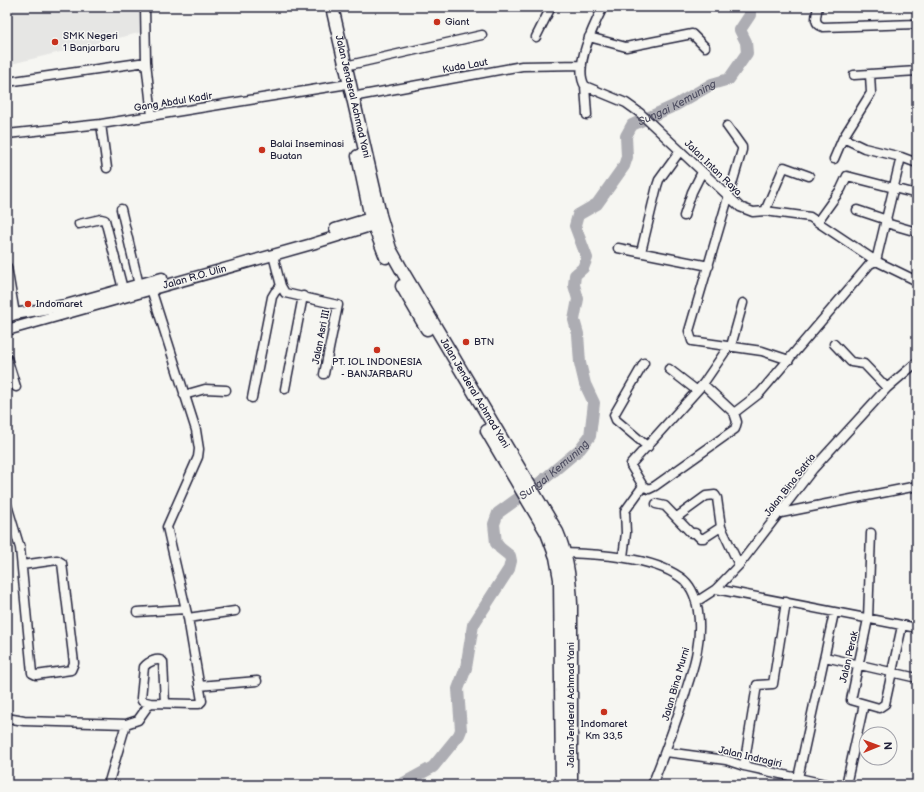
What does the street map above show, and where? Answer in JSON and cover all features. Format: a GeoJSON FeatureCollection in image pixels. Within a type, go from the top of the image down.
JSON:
{"type":"FeatureCollection","features":[{"type":"Feature","properties":{"kind":"highway","name":"Jalan Jenderal Achmad Yani"},"geometry":{"type":"LineString","coordinates":[[324,7],[376,220],[390,249],[524,486],[534,502],[557,532],[565,553],[570,579],[571,604],[566,700]]}},
{"type":"Feature","properties":{"kind":"highway","name":"Jalan Jenderal Achmad Yani"},"geometry":{"type":"LineString","coordinates":[[332,7],[346,66],[376,220]]}},
{"type":"Feature","properties":{"kind":"highway","name":"Jalan Jenderal Achmad Yani"},"geometry":{"type":"LineString","coordinates":[[534,502],[556,557],[560,579],[566,700],[567,768],[571,785]]}},
{"type":"Feature","properties":{"kind":"highway","name":"Jalan Jenderal Achmad Yani"},"geometry":{"type":"LineString","coordinates":[[562,785],[567,768]]}},
{"type":"Feature","properties":{"kind":"main road","name":"Jalan R.O. Ulin"},"geometry":{"type":"LineString","coordinates":[[7,330],[123,289],[311,240],[376,220]]}},
{"type":"Feature","properties":{"kind":"main road","name":"Jalan R.O. Ulin"},"geometry":{"type":"LineString","coordinates":[[80,305],[151,288],[273,255],[311,240]]}},
{"type":"Feature","properties":{"kind":"main road","name":"Jalan R.O. Ulin"},"geometry":{"type":"LineString","coordinates":[[11,315],[67,309]]}},
{"type":"Feature","properties":{"kind":"street"},"geometry":{"type":"LineString","coordinates":[[145,7],[146,62],[152,116]]}},
{"type":"Feature","properties":{"kind":"street"},"geometry":{"type":"LineString","coordinates":[[536,37],[551,7]]}},
{"type":"Feature","properties":{"kind":"street"},"geometry":{"type":"LineString","coordinates":[[587,114],[582,65],[589,38],[603,7]]}},
{"type":"Feature","properties":{"kind":"street"},"geometry":{"type":"LineString","coordinates":[[818,7],[815,21],[823,28],[917,24]]}},
{"type":"Feature","properties":{"kind":"street"},"geometry":{"type":"LineString","coordinates":[[589,38],[626,47],[692,34],[705,47]]}},
{"type":"Feature","properties":{"kind":"street"},"geometry":{"type":"LineString","coordinates":[[346,66],[482,36]]}},
{"type":"Feature","properties":{"kind":"street"},"geometry":{"type":"LineString","coordinates":[[7,82],[146,62]]}},
{"type":"Feature","properties":{"kind":"street","name":"Kuda Laut"},"geometry":{"type":"LineString","coordinates":[[352,97],[522,66],[582,65]]}},
{"type":"Feature","properties":{"kind":"street"},"geometry":{"type":"LineString","coordinates":[[854,75],[917,71]]}},
{"type":"Feature","properties":{"kind":"street"},"geometry":{"type":"LineString","coordinates":[[834,159],[843,138],[871,93],[870,74]]}},
{"type":"Feature","properties":{"kind":"street","name":"Gang Abdul Kadir"},"geometry":{"type":"LineString","coordinates":[[7,134],[101,124],[342,85]]}},
{"type":"Feature","properties":{"kind":"street","name":"Jalan Intan Raya"},"geometry":{"type":"LineString","coordinates":[[585,86],[626,103],[652,122],[729,198],[745,210],[804,216],[818,221],[876,261],[917,281]]}},
{"type":"Feature","properties":{"kind":"street"},"geometry":{"type":"LineString","coordinates":[[101,124],[107,168]]}},
{"type":"Feature","properties":{"kind":"street"},"geometry":{"type":"LineString","coordinates":[[727,126],[742,148],[729,198],[689,331],[690,336],[692,341],[762,351],[789,360]]}},
{"type":"Feature","properties":{"kind":"street"},"geometry":{"type":"LineString","coordinates":[[843,138],[864,148],[917,163]]}},
{"type":"Feature","properties":{"kind":"street"},"geometry":{"type":"LineString","coordinates":[[642,252],[659,180],[680,151]]}},
{"type":"Feature","properties":{"kind":"street"},"geometry":{"type":"LineString","coordinates":[[734,413],[760,393],[870,264],[876,261],[901,158]]}},
{"type":"Feature","properties":{"kind":"street"},"geometry":{"type":"LineString","coordinates":[[765,211],[784,167],[809,176]]}},
{"type":"Feature","properties":{"kind":"street"},"geometry":{"type":"LineString","coordinates":[[684,216],[692,192],[702,172]]}},
{"type":"Feature","properties":{"kind":"street"},"geometry":{"type":"LineString","coordinates":[[818,221],[841,189],[846,176],[917,194]]}},
{"type":"Feature","properties":{"kind":"street"},"geometry":{"type":"LineString","coordinates":[[121,209],[139,285]]}},
{"type":"Feature","properties":{"kind":"street"},"geometry":{"type":"LineString","coordinates":[[857,210],[917,232]]}},
{"type":"Feature","properties":{"kind":"street"},"geometry":{"type":"LineString","coordinates":[[79,224],[101,219],[105,220],[123,289]]}},
{"type":"Feature","properties":{"kind":"street"},"geometry":{"type":"LineString","coordinates":[[618,248],[709,266]]}},
{"type":"Feature","properties":{"kind":"street"},"geometry":{"type":"LineString","coordinates":[[273,255],[281,286],[285,293],[303,296],[285,389]]}},
{"type":"Feature","properties":{"kind":"street"},"geometry":{"type":"LineString","coordinates":[[7,267],[11,315]]}},
{"type":"Feature","properties":{"kind":"street"},"geometry":{"type":"LineString","coordinates":[[252,398],[272,297],[281,286]]}},
{"type":"Feature","properties":{"kind":"street"},"geometry":{"type":"LineString","coordinates":[[151,288],[196,430],[199,453],[167,527],[188,618],[202,701],[199,704],[150,703],[142,701],[144,667],[151,662],[160,660],[163,662],[165,703]]}},
{"type":"Feature","properties":{"kind":"street","name":"Jalan Asri III"},"geometry":{"type":"LineString","coordinates":[[303,296],[338,305],[324,374]]}},
{"type":"Feature","properties":{"kind":"street"},"geometry":{"type":"LineString","coordinates":[[703,384],[734,413],[736,422],[735,429],[655,486],[649,489],[643,486],[631,465],[696,390],[703,384],[730,346],[743,303]]}},
{"type":"Feature","properties":{"kind":"street"},"geometry":{"type":"LineString","coordinates":[[834,344],[851,362],[864,364],[887,388]]}},
{"type":"Feature","properties":{"kind":"street"},"geometry":{"type":"LineString","coordinates":[[7,358],[16,387]]}},
{"type":"Feature","properties":{"kind":"street","name":"Jalan Bina Satria"},"geometry":{"type":"LineString","coordinates":[[696,602],[716,589],[739,565],[781,513],[813,469],[887,388],[917,362]]}},
{"type":"Feature","properties":{"kind":"street"},"geometry":{"type":"LineString","coordinates":[[644,363],[614,415],[616,420],[648,447]]}},
{"type":"Feature","properties":{"kind":"street"},"geometry":{"type":"LineString","coordinates":[[669,369],[696,390]]}},
{"type":"Feature","properties":{"kind":"street"},"geometry":{"type":"LineString","coordinates":[[184,395],[206,389],[226,390]]}},
{"type":"Feature","properties":{"kind":"street"},"geometry":{"type":"LineString","coordinates":[[623,557],[626,533],[625,511],[643,486]]}},
{"type":"Feature","properties":{"kind":"street"},"geometry":{"type":"LineString","coordinates":[[781,513],[917,486]]}},
{"type":"Feature","properties":{"kind":"street"},"geometry":{"type":"LineString","coordinates":[[677,517],[706,496],[712,494],[717,498],[721,527],[739,565]]}},
{"type":"Feature","properties":{"kind":"street"},"geometry":{"type":"LineString","coordinates":[[656,504],[665,506],[691,533],[695,533],[700,538],[704,538],[721,527]]}},
{"type":"Feature","properties":{"kind":"street"},"geometry":{"type":"LineString","coordinates":[[7,505],[20,548],[32,673],[36,675],[71,670],[74,663],[62,562],[57,560],[22,565]]}},
{"type":"Feature","properties":{"kind":"street","name":"Jalan Perak"},"geometry":{"type":"LineString","coordinates":[[864,704],[851,700],[868,619],[871,533]]}},
{"type":"Feature","properties":{"kind":"street","name":"Jalan Bina Murni"},"geometry":{"type":"LineString","coordinates":[[565,553],[623,557],[658,567],[680,577],[691,590],[696,602],[698,633],[697,651],[666,752],[652,785]]}},
{"type":"Feature","properties":{"kind":"street"},"geometry":{"type":"LineString","coordinates":[[716,589],[917,628]]}},
{"type":"Feature","properties":{"kind":"street"},"geometry":{"type":"LineString","coordinates":[[744,766],[757,685],[773,684],[786,602]]}},
{"type":"Feature","properties":{"kind":"street"},"geometry":{"type":"LineString","coordinates":[[137,612],[186,609]]}},
{"type":"Feature","properties":{"kind":"street"},"geometry":{"type":"LineString","coordinates":[[188,618],[235,611]]}},
{"type":"Feature","properties":{"kind":"street"},"geometry":{"type":"LineString","coordinates":[[798,778],[826,657],[834,613]]}},
{"type":"Feature","properties":{"kind":"street"},"geometry":{"type":"LineString","coordinates":[[846,785],[864,704],[879,708],[885,704],[902,626]]}},
{"type":"Feature","properties":{"kind":"street"},"geometry":{"type":"LineString","coordinates":[[826,657],[917,678]]}},
{"type":"Feature","properties":{"kind":"street"},"geometry":{"type":"LineString","coordinates":[[199,686],[257,681]]}},
{"type":"Feature","properties":{"kind":"street"},"geometry":{"type":"LineString","coordinates":[[7,718],[24,721],[126,724],[138,720],[150,703]]}},
{"type":"Feature","properties":{"kind":"street"},"geometry":{"type":"LineString","coordinates":[[108,785],[126,724]]}},
{"type":"Feature","properties":{"kind":"street","name":"Jalan Indragiri"},"geometry":{"type":"LineString","coordinates":[[666,752],[726,760],[744,766],[830,785]]}},
{"type":"Feature","properties":{"kind":"shaded area","name":"SMK Negeri 1 Banjarbaru"},"geometry":{"type":"Polygon","coordinates":[[[7,7],[146,7],[143,32],[7,65],[7,7]]]}},
{"type":"Feature","properties":{"kind":"waterway","name":"Sungai Kemuning"},"geometry":{"type":"LineString","coordinates":[[400,785],[433,767],[459,735],[461,730],[458,689],[466,668],[473,625],[509,569],[511,561],[510,556],[496,543],[494,524],[498,513],[542,481],[580,449],[590,436],[594,403],[585,384],[580,363],[578,334],[574,320],[578,299],[574,285],[575,275],[583,268],[587,258],[575,226],[578,215],[597,204],[624,166],[627,157],[626,136],[632,125],[676,105],[712,84],[729,79],[747,53],[746,42],[740,30],[750,15],[750,7]]}},
{"type":"Feature","properties":{"kind":"place","name":"Giant"},"geometry":{"type":"Point","coordinates":[437,22]}},
{"type":"Feature","properties":{"kind":"place","name":"SMK Negeri 1 Banjarbaru"},"geometry":{"type":"Point","coordinates":[55,42]}},
{"type":"Feature","properties":{"kind":"place","name":"Balai Inseminasi Buatan"},"geometry":{"type":"Point","coordinates":[262,150]}},
{"type":"Feature","properties":{"kind":"place","name":"Indomaret"},"geometry":{"type":"Point","coordinates":[28,304]}},
{"type":"Feature","properties":{"kind":"place","name":"BTN"},"geometry":{"type":"Point","coordinates":[466,342]}},
{"type":"Feature","properties":{"kind":"place","name":"PT. IOL INDONESIA - BANJARBARU"},"geometry":{"type":"Point","coordinates":[377,350]}},
{"type":"Feature","properties":{"kind":"place","name":"Indomaret Km 33,5"},"geometry":{"type":"Point","coordinates":[604,712]}}]}
